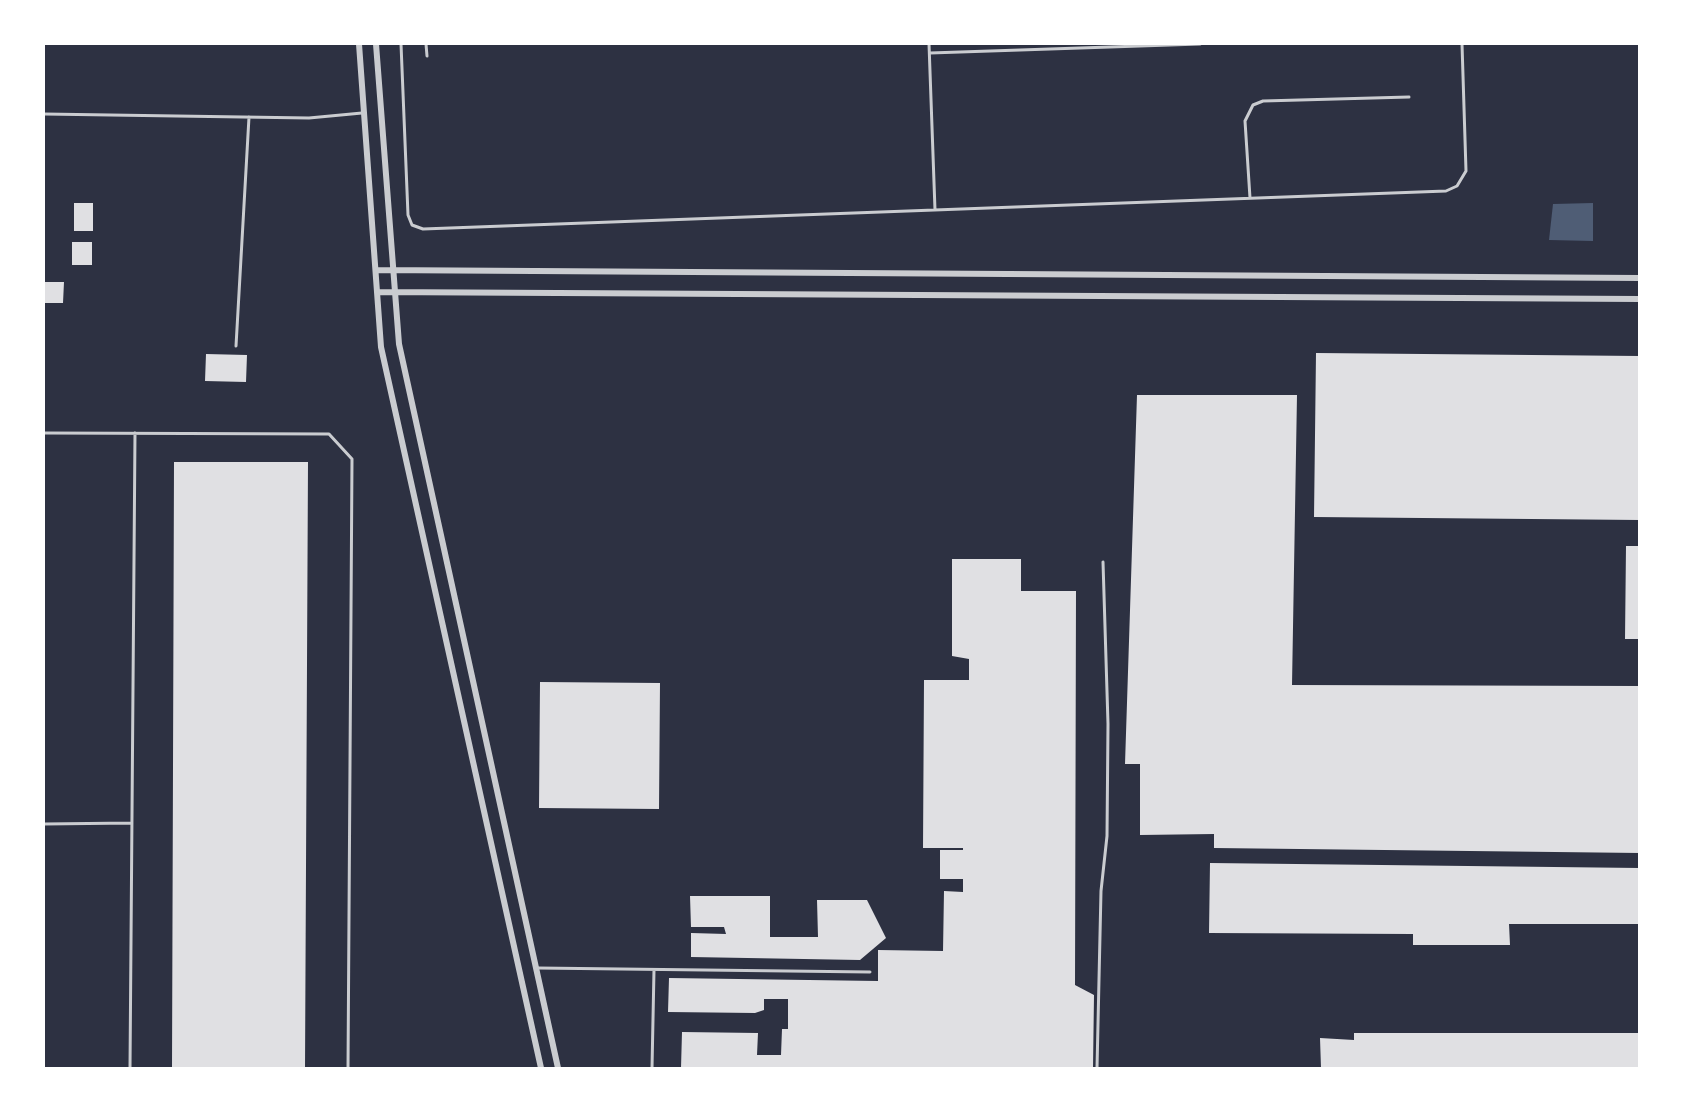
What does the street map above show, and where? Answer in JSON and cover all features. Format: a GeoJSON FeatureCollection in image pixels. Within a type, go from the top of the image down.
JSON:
{"type":"FeatureCollection","features":[{"type":"Feature","properties":{"kind":"street"},"geometry":{"type":"LineString","coordinates":[[359,44],[381,347],[541,1068]]}},
{"type":"Feature","properties":{"kind":"street"},"geometry":{"type":"LineString","coordinates":[[376,44],[399,344],[558,1068]]}},
{"type":"Feature","properties":{"kind":"street"},"geometry":{"type":"LineString","coordinates":[[376,270],[1640,278]]}},
{"type":"Feature","properties":{"kind":"street"},"geometry":{"type":"LineString","coordinates":[[377,292],[1640,299]]}},
{"type":"Feature","properties":{"kind":"lane"},"geometry":{"type":"LineString","coordinates":[[401,44],[408,215],[412,225],[419,228],[1446,191],[1457,186],[1464,177],[1466,166],[1462,44]]}},
{"type":"Feature","properties":{"kind":"lane"},"geometry":{"type":"LineString","coordinates":[[426,44],[426,56]]}},
{"type":"Feature","properties":{"kind":"lane"},"geometry":{"type":"LineString","coordinates":[[929,44],[935,210]]}},
{"type":"Feature","properties":{"kind":"lane"},"geometry":{"type":"LineString","coordinates":[[930,53],[1200,44]]}},
{"type":"Feature","properties":{"kind":"lane"},"geometry":{"type":"LineString","coordinates":[[1250,198],[1245,121],[1253,105],[1263,101],[1409,97]]}},
{"type":"Feature","properties":{"kind":"lane"},"geometry":{"type":"LineString","coordinates":[[44,114],[309,118],[364,113]]}},
{"type":"Feature","properties":{"kind":"lane"},"geometry":{"type":"LineString","coordinates":[[236,346],[249,117]]}},
{"type":"Feature","properties":{"kind":"lane"},"geometry":{"type":"LineString","coordinates":[[44,433],[329,434],[352,459],[348,1068]]}},
{"type":"Feature","properties":{"kind":"lane"},"geometry":{"type":"LineString","coordinates":[[130,1068],[135,434]]}},
{"type":"Feature","properties":{"kind":"lane"},"geometry":{"type":"LineString","coordinates":[[1097,1068],[1101,891],[1107,836],[1108,724],[1103,562]]}},
{"type":"Feature","properties":{"kind":"lane"},"geometry":{"type":"LineString","coordinates":[[44,824],[132,823]]}},
{"type":"Feature","properties":{"kind":"lane"},"geometry":{"type":"LineString","coordinates":[[536,968],[870,972]]}},
{"type":"Feature","properties":{"kind":"lane"},"geometry":{"type":"LineString","coordinates":[[652,1068],[654,970]]}},
{"type":"Feature","properties":{"kind":"water"},"geometry":{"type":"Polygon","coordinates":[[[1593,203],[1593,241],[1549,240],[1553,204],[1593,203]]]}},
{"type":"Feature","properties":{"kind":"building"},"geometry":{"type":"Polygon","coordinates":[[[74,203],[93,203],[93,231],[74,231],[74,203]]]}},
{"type":"Feature","properties":{"kind":"building"},"geometry":{"type":"Polygon","coordinates":[[[72,242],[92,242],[92,265],[72,265],[72,242]]]}},
{"type":"Feature","properties":{"kind":"building"},"geometry":{"type":"Polygon","coordinates":[[[44,282],[64,282],[63,303],[44,303],[44,282]]]}},
{"type":"Feature","properties":{"kind":"building"},"geometry":{"type":"Polygon","coordinates":[[[1316,353],[1640,356],[1640,520],[1314,517],[1316,353]]]}},
{"type":"Feature","properties":{"kind":"building"},"geometry":{"type":"Polygon","coordinates":[[[206,354],[247,355],[246,382],[205,381],[206,354]]]}},
{"type":"Feature","properties":{"kind":"building"},"geometry":{"type":"Polygon","coordinates":[[[1137,395],[1297,395],[1292,685],[1640,686],[1640,853],[1214,848],[1214,834],[1140,835],[1140,764],[1125,764],[1137,395]]]}},
{"type":"Feature","properties":{"kind":"building"},"geometry":{"type":"Polygon","coordinates":[[[174,462],[308,462],[305,1068],[172,1068],[174,462]]]}},
{"type":"Feature","properties":{"kind":"building"},"geometry":{"type":"Polygon","coordinates":[[[1626,546],[1640,546],[1640,639],[1625,639],[1626,546]]]}},
{"type":"Feature","properties":{"kind":"building"},"geometry":{"type":"Polygon","coordinates":[[[952,559],[1021,559],[1021,591],[1076,591],[1075,985],[1094,995],[1093,1068],[681,1068],[682,1032],[758,1033],[757,1055],[781,1055],[782,1029],[788,1029],[788,999],[764,999],[764,1010],[755,1013],[668,1012],[669,978],[878,981],[878,950],[943,951],[944,891],[963,892],[963,879],[940,879],[940,850],[963,850],[963,848],[923,848],[924,680],[969,680],[969,659],[952,656],[952,559]]]}},
{"type":"Feature","properties":{"kind":"building"},"geometry":{"type":"Polygon","coordinates":[[[540,682],[660,683],[659,809],[539,808],[540,682]]]}},
{"type":"Feature","properties":{"kind":"building"},"geometry":{"type":"Polygon","coordinates":[[[1210,863],[1640,868],[1640,924],[1509,924],[1510,945],[1413,945],[1413,934],[1209,933],[1210,863]]]}},
{"type":"Feature","properties":{"kind":"building"},"geometry":{"type":"Polygon","coordinates":[[[690,896],[770,896],[770,937],[818,937],[817,900],[867,900],[886,938],[860,960],[691,957],[691,933],[726,934],[724,927],[691,927],[690,896]]]}},
{"type":"Feature","properties":{"kind":"building"},"geometry":{"type":"Polygon","coordinates":[[[1354,1033],[1640,1033],[1640,1068],[1321,1068],[1320,1038],[1354,1040],[1354,1033]]]}}]}
